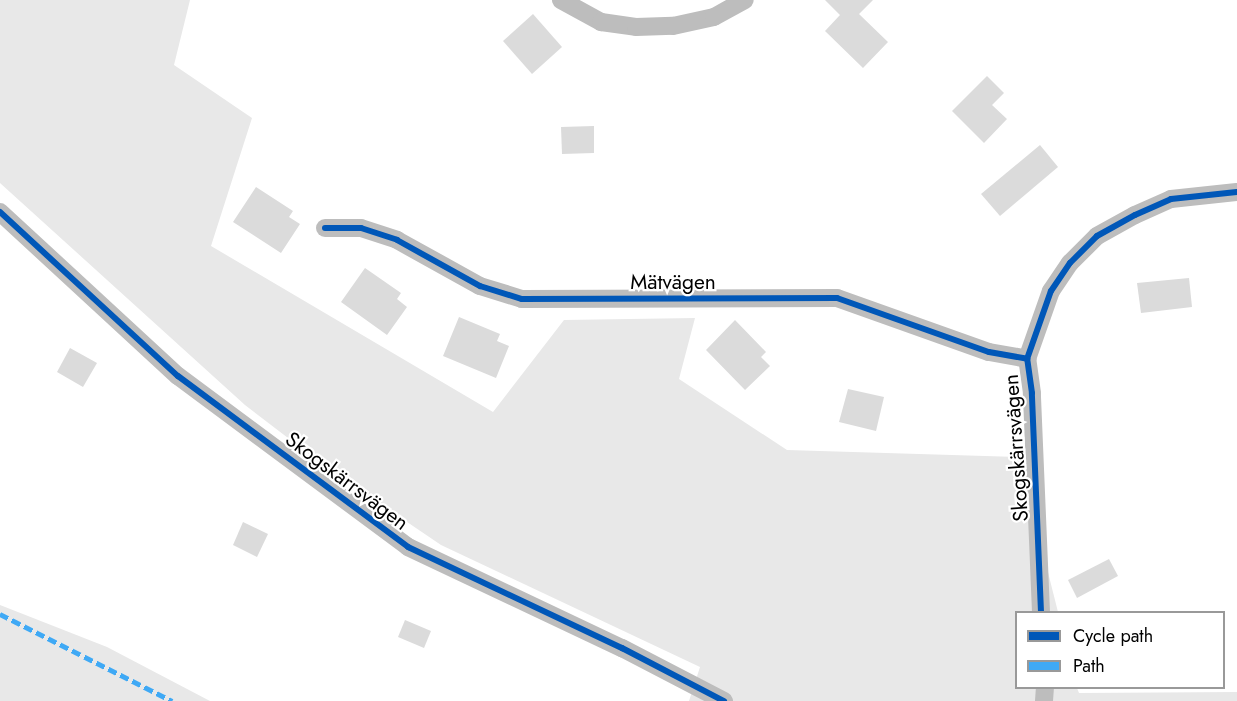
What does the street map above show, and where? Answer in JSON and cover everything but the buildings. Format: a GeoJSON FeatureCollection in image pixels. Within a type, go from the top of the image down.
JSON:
{"type":"FeatureCollection","features":[{"type":"Feature","properties":{"kind":"street"},"geometry":{"type":"LineString","coordinates":[[561,0],[601,22],[636,27],[673,26],[714,16],[745,0]]}},
{"type":"Feature","properties":{"kind":"street","name":"Skogskärrsvägen"},"geometry":{"type":"LineString","coordinates":[[1041,611],[1032,393],[1027,359],[1051,291],[1070,263],[1097,236],[1172,199],[1237,192]]}},
{"type":"Feature","properties":{"kind":"street","name":"Skogskärrsvägen"},"geometry":{"type":"LineString","coordinates":[[0,212],[178,376],[408,547],[724,701]]}},
{"type":"Feature","properties":{"kind":"street","name":"Mätvägen"},"geometry":{"type":"LineString","coordinates":[[325,228],[361,228],[397,240],[480,286],[522,299],[837,298],[989,352],[1027,359]]}},
{"type":"Feature","properties":{"kind":"shaded area"},"geometry":{"type":"Polygon","coordinates":[[[0,0],[190,0],[174,65],[252,118],[211,246],[493,412],[564,320],[695,318],[679,379],[787,450],[1019,457],[1058,611],[1015,611],[1015,689],[1077,689],[1079,693],[1237,692],[1237,701],[689,701],[700,667],[441,545],[326,467],[245,405],[0,183],[0,0]]]}},
{"type":"Feature","properties":{"kind":"shaded area"},"geometry":{"type":"Polygon","coordinates":[[[0,605],[107,647],[210,701],[0,701],[0,605]]]}},
{"type":"Feature","properties":{"kind":"marked path"},"geometry":{"type":"LineString","coordinates":[[0,614],[172,701]]}},
{"type":"Feature","properties":{"kind":"cycle path"},"geometry":{"type":"LineString","coordinates":[[1041,611],[1032,393],[1027,359],[1051,291],[1070,263],[1097,236],[1135,215],[1171,199],[1237,192]]}},
{"type":"Feature","properties":{"kind":"cycle path"},"geometry":{"type":"LineString","coordinates":[[0,212],[178,376],[408,547],[622,648],[724,701]]}},
{"type":"Feature","properties":{"kind":"cycle path"},"geometry":{"type":"LineString","coordinates":[[325,228],[361,228],[397,240],[480,286],[522,299],[837,298],[989,352],[1027,359]]}}]}
